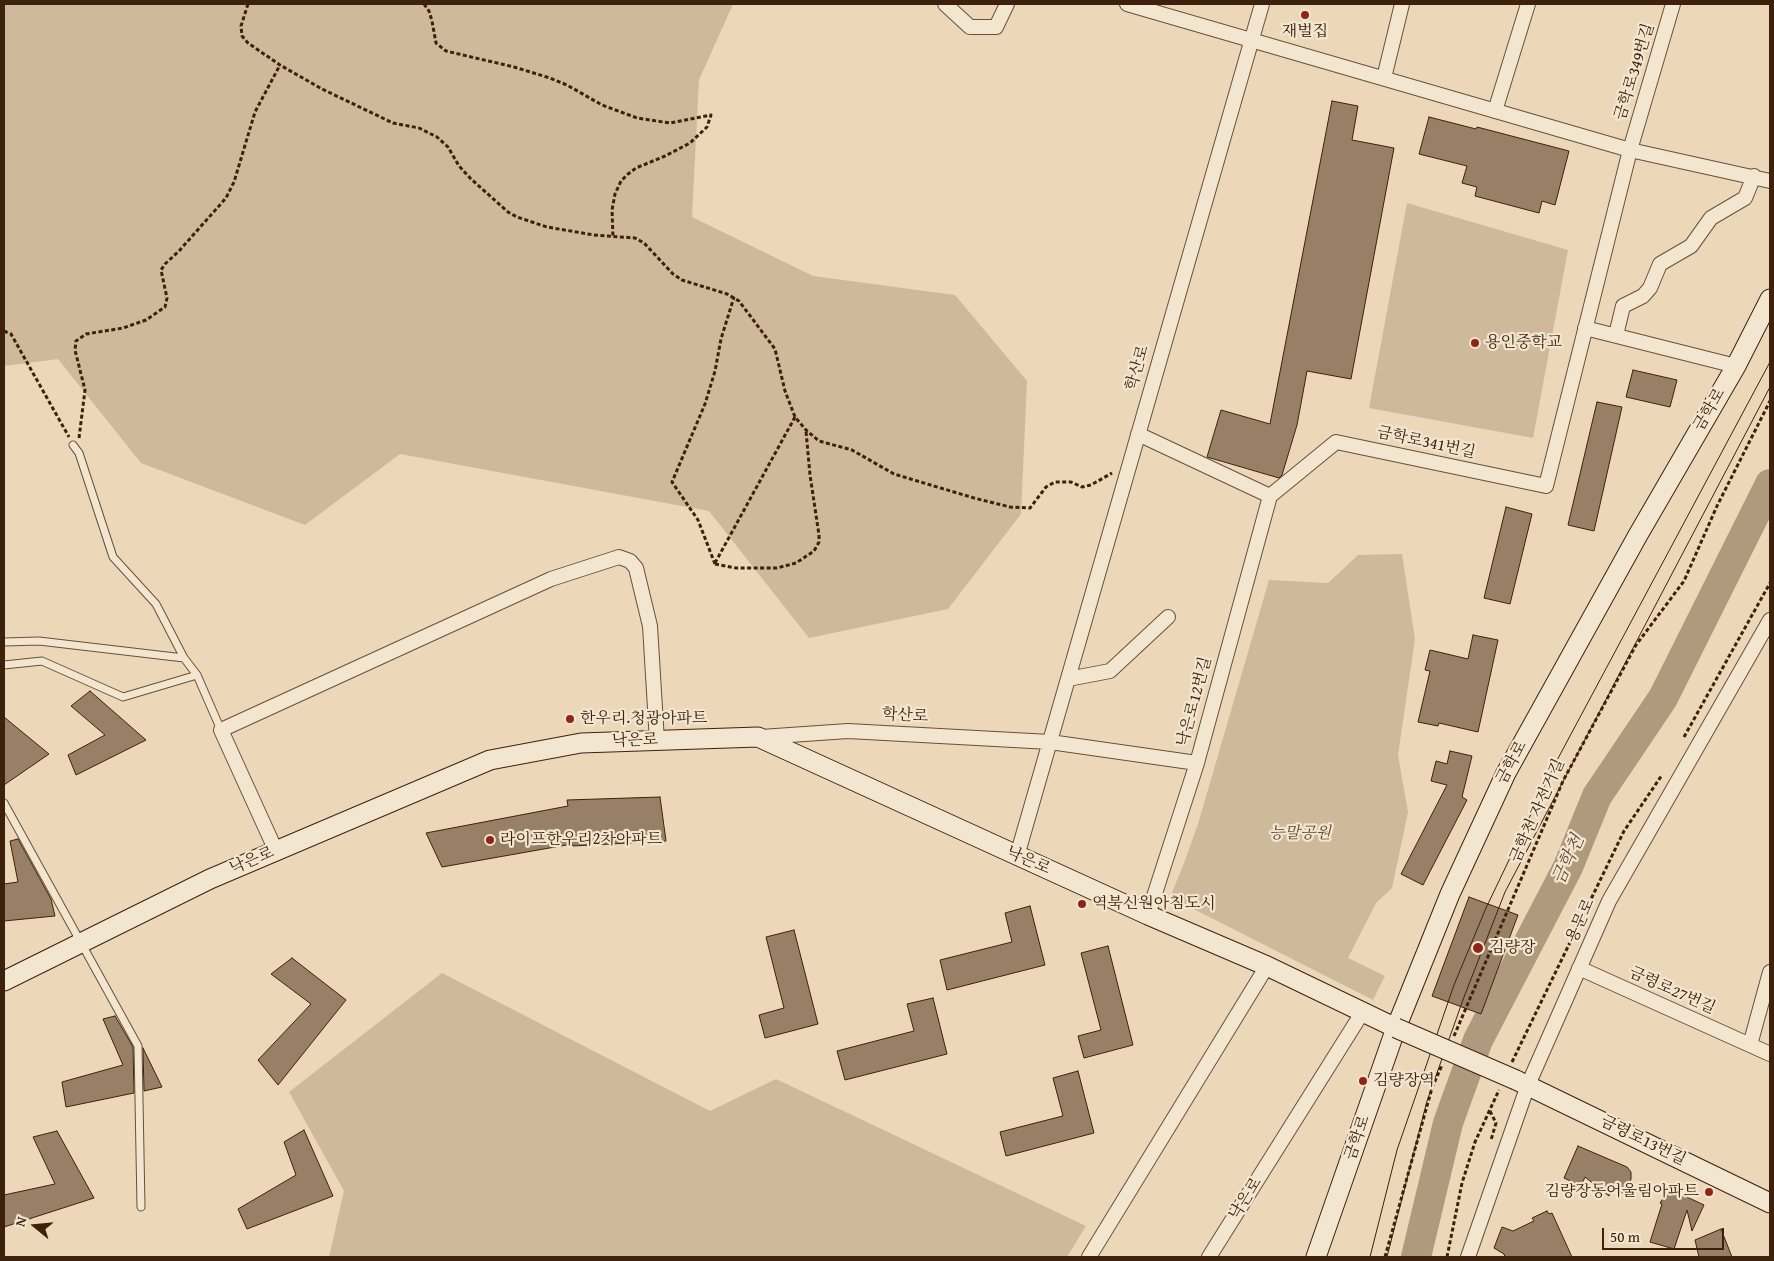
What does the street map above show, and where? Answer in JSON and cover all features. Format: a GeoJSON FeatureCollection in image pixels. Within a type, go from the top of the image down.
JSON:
{"type":"FeatureCollection","features":[{"type":"Feature","properties":{"kind":"main road","name":"금학로"},"geometry":{"type":"LineString","coordinates":[[1316,1257],[1396,1028],[1450,894],[1506,773],[1638,534],[1736,366],[1770,299]]}},
{"type":"Feature","properties":{"kind":"main road","name":"낙은로"},"geometry":{"type":"LineString","coordinates":[[4,981],[210,879],[490,760],[581,743],[758,737],[1148,915],[1267,966],[1396,1028]]}},
{"type":"Feature","properties":{"kind":"main road","name":"금령로13번길"},"geometry":{"type":"LineString","coordinates":[[1396,1028],[1522,1082],[1770,1203]]}},
{"type":"Feature","properties":{"kind":"street"},"geometry":{"type":"LineString","coordinates":[[945,4],[970,27],[996,27],[1007,4]]}},
{"type":"Feature","properties":{"kind":"street","name":"학산로"},"geometry":{"type":"LineString","coordinates":[[1017,856],[1250,40],[1262,4]]}},
{"type":"Feature","properties":{"kind":"street"},"geometry":{"type":"LineString","coordinates":[[1384,78],[1402,4]]}},
{"type":"Feature","properties":{"kind":"street"},"geometry":{"type":"LineString","coordinates":[[1495,111],[1528,4]]}},
{"type":"Feature","properties":{"kind":"street","name":"금학로349번길"},"geometry":{"type":"LineString","coordinates":[[1585,328],[1630,150],[1673,4]]}},
{"type":"Feature","properties":{"kind":"street"},"geometry":{"type":"LineString","coordinates":[[1134,5],[1630,150],[1770,181]]}},
{"type":"Feature","properties":{"kind":"street"},"geometry":{"type":"LineString","coordinates":[[1616,336],[1624,306],[1643,296],[1650,288],[1660,264],[1691,246],[1710,218],[1745,198],[1754,176]]}},
{"type":"Feature","properties":{"kind":"street"},"geometry":{"type":"LineString","coordinates":[[1585,328],[1736,366]]}},
{"type":"Feature","properties":{"kind":"street","name":"금학로341번길"},"geometry":{"type":"LineString","coordinates":[[1270,496],[1336,442],[1546,486],[1585,328]]}},
{"type":"Feature","properties":{"kind":"street"},"geometry":{"type":"LineString","coordinates":[[1138,434],[1270,496]]}},
{"type":"Feature","properties":{"kind":"street","name":"낙은로12번길"},"geometry":{"type":"LineString","coordinates":[[1148,915],[1196,763],[1270,496]]}},
{"type":"Feature","properties":{"kind":"street"},"geometry":{"type":"LineString","coordinates":[[276,851],[222,730],[551,579],[619,557],[630,561],[636,568],[650,626],[657,740]]}},
{"type":"Feature","properties":{"kind":"street"},"geometry":{"type":"LineString","coordinates":[[1068,679],[1110,671],[1168,617]]}},
{"type":"Feature","properties":{"kind":"street","name":"용문로"},"geometry":{"type":"LineString","coordinates":[[1468,1257],[1522,1082],[1579,968],[1609,901],[1770,620]]}},
{"type":"Feature","properties":{"kind":"street","name":"학산로"},"geometry":{"type":"LineString","coordinates":[[758,737],[848,730],[1050,742]]}},
{"type":"Feature","properties":{"kind":"street"},"geometry":{"type":"LineString","coordinates":[[1050,742],[1196,763]]}},
{"type":"Feature","properties":{"kind":"street"},"geometry":{"type":"LineString","coordinates":[[1089,1257],[1267,966]]}},
{"type":"Feature","properties":{"kind":"street","name":"금령로27번길"},"geometry":{"type":"LineString","coordinates":[[1579,968],[1770,1054]]}},
{"type":"Feature","properties":{"kind":"street"},"geometry":{"type":"LineString","coordinates":[[1750,1045],[1770,972]]}},
{"type":"Feature","properties":{"kind":"street","name":"낙은로"},"geometry":{"type":"LineString","coordinates":[[1209,1257],[1362,1013]]}},
{"type":"Feature","properties":{"kind":"lane"},"geometry":{"type":"LineString","coordinates":[[73,445],[79,453],[114,557],[156,604],[184,658],[197,675],[222,730]]}},
{"type":"Feature","properties":{"kind":"lane"},"geometry":{"type":"LineString","coordinates":[[4,642],[39,641],[184,658]]}},
{"type":"Feature","properties":{"kind":"lane"},"geometry":{"type":"LineString","coordinates":[[4,666],[42,661],[123,697],[197,675]]}},
{"type":"Feature","properties":{"kind":"lane"},"geometry":{"type":"LineString","coordinates":[[4,803],[138,1046],[141,1207]]}},
{"type":"Feature","properties":{"kind":"path"},"geometry":{"type":"LineString","coordinates":[[248,4],[241,26],[242,36],[254,48],[322,89],[393,123],[419,128],[437,137],[448,147],[459,166],[471,179],[496,204],[517,218],[547,227],[613,238],[635,238],[644,243],[672,274],[682,280],[734,297],[745,307],[775,349],[785,391],[795,417],[819,441],[852,450],[894,474],[1010,507],[1030,508],[1046,487],[1055,482],[1071,482],[1082,487],[1091,486],[1106,475],[1129,466]]}},
{"type":"Feature","properties":{"kind":"path"},"geometry":{"type":"LineString","coordinates":[[424,4],[430,12],[436,43],[446,51],[514,67],[550,78],[567,85],[602,105],[637,118],[670,123],[711,115],[707,127],[690,143],[666,156],[636,168],[621,181],[615,194],[612,210],[613,238]]}},
{"type":"Feature","properties":{"kind":"path"},"geometry":{"type":"LineString","coordinates":[[4,330],[11,334],[73,445],[79,439],[85,401],[83,381],[75,350],[76,341],[86,334],[123,328],[146,320],[164,307],[167,298],[161,270],[220,205],[230,190],[255,112],[280,65]]}},
{"type":"Feature","properties":{"kind":"path"},"geometry":{"type":"LineString","coordinates":[[715,564],[698,520],[672,482],[705,404],[734,297]]}},
{"type":"Feature","properties":{"kind":"path","name":"금학천 자전거길"},"geometry":{"type":"LineString","coordinates":[[1452,1042],[1562,781],[1636,645],[1684,581],[1717,506],[1770,401]]}},
{"type":"Feature","properties":{"kind":"path"},"geometry":{"type":"LineString","coordinates":[[715,564],[795,417]]}},
{"type":"Feature","properties":{"kind":"path"},"geometry":{"type":"LineString","coordinates":[[715,564],[736,568],[777,568],[796,563],[814,551],[819,542],[819,535],[810,475],[806,430]]}},
{"type":"Feature","properties":{"kind":"path"},"geometry":{"type":"LineString","coordinates":[[1385,1257],[1432,1088],[1444,1061]]}},
{"type":"Feature","properties":{"kind":"green space"},"geometry":{"type":"Polygon","coordinates":[[[4,4],[733,4],[699,80],[692,217],[813,276],[955,295],[1027,381],[1021,514],[948,609],[809,638],[709,511],[400,454],[305,525],[141,463],[58,359],[4,366],[4,4]]]}},
{"type":"Feature","properties":{"kind":"green space"},"geometry":{"type":"Polygon","coordinates":[[[1407,203],[1568,250],[1533,438],[1369,408],[1407,203]]]}},
{"type":"Feature","properties":{"kind":"green space","name":"능말공원"},"geometry":{"type":"Polygon","coordinates":[[[1402,554],[1415,639],[1398,755],[1408,812],[1392,888],[1376,903],[1348,958],[1385,976],[1373,1000],[1170,897],[1198,824],[1269,580],[1328,583],[1358,555],[1402,554]]]}},
{"type":"Feature","properties":{"kind":"green space"},"geometry":{"type":"Polygon","coordinates":[[[442,973],[710,1111],[776,1079],[1086,1226],[1067,1257],[329,1257],[344,1191],[289,1092],[442,973]]]}},
{"type":"Feature","properties":{"kind":"building"},"geometry":{"type":"Polygon","coordinates":[[[1332,101],[1358,106],[1352,140],[1394,148],[1351,379],[1307,371],[1297,425],[1282,475],[1279,478],[1207,457],[1221,410],[1270,424],[1332,101]]]}},
{"type":"Feature","properties":{"kind":"building"},"geometry":{"type":"Polygon","coordinates":[[[1429,117],[1476,129],[1477,127],[1569,151],[1555,205],[1542,201],[1539,213],[1475,196],[1477,187],[1462,183],[1467,166],[1419,154],[1429,117]]]}},
{"type":"Feature","properties":{"kind":"building"},"geometry":{"type":"Polygon","coordinates":[[[1633,370],[1677,380],[1670,407],[1626,397],[1633,370]]]}},
{"type":"Feature","properties":{"kind":"building"},"geometry":{"type":"Polygon","coordinates":[[[1597,402],[1622,407],[1594,531],[1568,525],[1597,402]]]}},
{"type":"Feature","properties":{"kind":"building"},"geometry":{"type":"Polygon","coordinates":[[[1506,507],[1532,514],[1510,604],[1484,598],[1506,507]]]}},
{"type":"Feature","properties":{"kind":"building"},"geometry":{"type":"Polygon","coordinates":[[[1473,635],[1498,640],[1478,732],[1439,723],[1438,726],[1418,722],[1430,671],[1425,670],[1430,650],[1468,659],[1473,635]]]}},
{"type":"Feature","properties":{"kind":"building"},"geometry":{"type":"Polygon","coordinates":[[[90,691],[146,740],[76,775],[68,755],[105,735],[71,706],[90,691]]]}},
{"type":"Feature","properties":{"kind":"building"},"geometry":{"type":"Polygon","coordinates":[[[4,717],[49,754],[4,785],[4,717]]]}},
{"type":"Feature","properties":{"kind":"building"},"geometry":{"type":"Polygon","coordinates":[[[1450,751],[1472,756],[1462,797],[1467,800],[1423,885],[1401,874],[1447,785],[1431,781],[1436,761],[1447,764],[1450,751]]]}},
{"type":"Feature","properties":{"kind":"building"},"geometry":{"type":"Polygon","coordinates":[[[660,797],[666,841],[573,846],[572,844],[442,867],[426,833],[568,806],[567,800],[660,797]]]}},
{"type":"Feature","properties":{"kind":"building"},"geometry":{"type":"Polygon","coordinates":[[[18,839],[51,899],[55,916],[4,921],[4,884],[18,882],[10,841],[18,839]]]}},
{"type":"Feature","properties":{"kind":"building"},"geometry":{"type":"Polygon","coordinates":[[[1469,897],[1518,915],[1481,1014],[1432,996],[1469,897]]]}},
{"type":"Feature","properties":{"kind":"building"},"geometry":{"type":"Polygon","coordinates":[[[1030,906],[1045,965],[947,990],[940,960],[1012,942],[1005,913],[1030,906]]]}},
{"type":"Feature","properties":{"kind":"building"},"geometry":{"type":"Polygon","coordinates":[[[794,930],[818,1024],[765,1038],[759,1015],[784,1008],[766,937],[794,930]]]}},
{"type":"Feature","properties":{"kind":"building"},"geometry":{"type":"Polygon","coordinates":[[[1108,946],[1133,1045],[1084,1058],[1078,1036],[1101,1030],[1081,953],[1108,946]]]}},
{"type":"Feature","properties":{"kind":"building"},"geometry":{"type":"Polygon","coordinates":[[[292,958],[346,1000],[278,1085],[258,1060],[311,1004],[271,974],[292,958]]]}},
{"type":"Feature","properties":{"kind":"building"},"geometry":{"type":"Polygon","coordinates":[[[933,998],[947,1054],[845,1080],[837,1051],[914,1031],[907,1004],[933,998]]]}},
{"type":"Feature","properties":{"kind":"building"},"geometry":{"type":"Polygon","coordinates":[[[115,1016],[133,1047],[134,1093],[66,1107],[62,1082],[123,1065],[103,1019],[115,1016]]]}},
{"type":"Feature","properties":{"kind":"building"},"geometry":{"type":"Polygon","coordinates":[[[143,1048],[162,1087],[144,1091],[143,1048]]]}},
{"type":"Feature","properties":{"kind":"building"},"geometry":{"type":"Polygon","coordinates":[[[1078,1071],[1094,1133],[1006,1156],[1000,1132],[1063,1116],[1053,1078],[1078,1071]]]}},
{"type":"Feature","properties":{"kind":"building"},"geometry":{"type":"Polygon","coordinates":[[[304,1130],[333,1196],[247,1229],[238,1209],[296,1175],[284,1142],[304,1130]]]}},
{"type":"Feature","properties":{"kind":"building"},"geometry":{"type":"Polygon","coordinates":[[[57,1131],[94,1198],[4,1227],[4,1195],[55,1184],[33,1137],[57,1131]]]}},
{"type":"Feature","properties":{"kind":"building"},"geometry":{"type":"Polygon","coordinates":[[[1578,1146],[1627,1167],[1631,1172],[1631,1179],[1625,1194],[1612,1188],[1609,1196],[1585,1177],[1581,1186],[1564,1178],[1578,1146]]]}},
{"type":"Feature","properties":{"kind":"building"},"geometry":{"type":"Polygon","coordinates":[[[1676,1192],[1704,1205],[1692,1231],[1687,1210],[1674,1249],[1650,1242],[1662,1204],[1660,1203],[1666,1194],[1676,1192]]]}},
{"type":"Feature","properties":{"kind":"building"},"geometry":{"type":"Polygon","coordinates":[[[1547,1211],[1549,1214],[1552,1213],[1572,1257],[1505,1257],[1504,1254],[1494,1248],[1502,1227],[1513,1231],[1534,1221],[1532,1218],[1547,1211]]]}},
{"type":"Feature","properties":{"kind":"building"},"geometry":{"type":"Polygon","coordinates":[[[1721,1229],[1732,1257],[1699,1257],[1695,1240],[1721,1229]]]}},
{"type":"Feature","properties":{"kind":"waterway","name":"금학천"},"geometry":{"type":"LineString","coordinates":[[1416,1257],[1448,1123],[1478,1040],[1568,867],[1597,796],[1663,698],[1770,484]]}},
{"type":"Feature","properties":{"kind":"tram line"},"geometry":{"type":"LineString","coordinates":[[1370,1257],[1397,1150],[1454,985],[1486,908],[1555,764],[1770,362]]}},
{"type":"Feature","properties":{"kind":"tram line"},"geometry":{"type":"LineString","coordinates":[[1387,1257],[1427,1101],[1464,997],[1505,892],[1770,387]]}},
{"type":"Feature","properties":{"kind":"place","name":"재벌집"},"geometry":{"type":"Point","coordinates":[1305,15]}},
{"type":"Feature","properties":{"kind":"place","name":"용인중학교"},"geometry":{"type":"Point","coordinates":[1475,343]}},
{"type":"Feature","properties":{"kind":"place","name":"한우리.청광아파트"},"geometry":{"type":"Point","coordinates":[570,719]}},
{"type":"Feature","properties":{"kind":"place","name":"라이프한우리2차아파트"},"geometry":{"type":"Point","coordinates":[490,840]}},
{"type":"Feature","properties":{"kind":"place","name":"역북신원아침도시"},"geometry":{"type":"Point","coordinates":[1082,904]}},
{"type":"Feature","properties":{"kind":"place","name":"김량장"},"geometry":{"type":"Point","coordinates":[1478,948]}},
{"type":"Feature","properties":{"kind":"place","name":"김량장역"},"geometry":{"type":"Point","coordinates":[1363,1081]}},
{"type":"Feature","properties":{"kind":"place","name":"김량장동어울림아파트"},"geometry":{"type":"Point","coordinates":[1709,1192]}}]}
